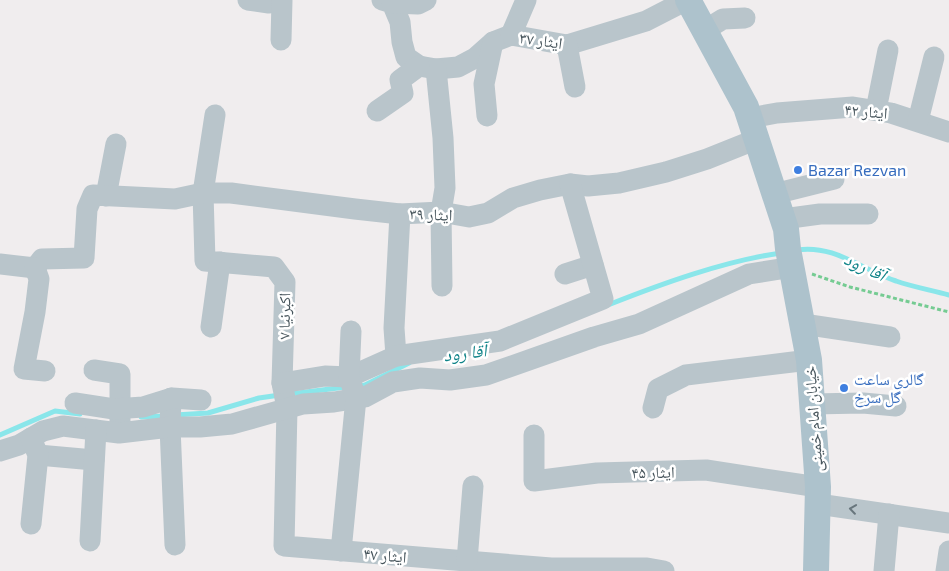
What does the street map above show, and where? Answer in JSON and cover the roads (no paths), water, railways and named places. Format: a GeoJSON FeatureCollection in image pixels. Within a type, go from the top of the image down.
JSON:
{"type":"FeatureCollection","features":[{"type":"Feature","properties":{"kind":"main road"},"geometry":{"type":"LineString","coordinates":[[687,0],[746,107],[784,224]]}},
{"type":"Feature","properties":{"kind":"main road","name":"خیابان امام خمینی"},"geometry":{"type":"LineString","coordinates":[[784,224],[809,360],[818,495],[816,571]]}},
{"type":"Feature","properties":{"kind":"street"},"geometry":{"type":"LineString","coordinates":[[248,0],[269,3],[274,0]]}},
{"type":"Feature","properties":{"kind":"street"},"geometry":{"type":"LineString","coordinates":[[281,40],[282,0]]}},
{"type":"Feature","properties":{"kind":"street"},"geometry":{"type":"LineString","coordinates":[[387,2],[418,4],[426,0]]}},
{"type":"Feature","properties":{"kind":"street"},"geometry":{"type":"LineString","coordinates":[[487,116],[484,84],[502,39],[526,0]]}},
{"type":"Feature","properties":{"kind":"street","name":"ایثار ۳۷"},"geometry":{"type":"LineString","coordinates":[[502,39],[567,45],[646,21],[687,0]]}},
{"type":"Feature","properties":{"kind":"street"},"geometry":{"type":"LineString","coordinates":[[387,2],[400,22],[406,57],[427,67],[458,67],[475,58],[502,39]]}},
{"type":"Feature","properties":{"kind":"street"},"geometry":{"type":"LineString","coordinates":[[705,30],[724,20],[745,18]]}},
{"type":"Feature","properties":{"kind":"street"},"geometry":{"type":"LineString","coordinates":[[567,45],[574,87]]}},
{"type":"Feature","properties":{"kind":"street"},"geometry":{"type":"LineString","coordinates":[[876,110],[888,50]]}},
{"type":"Feature","properties":{"kind":"street"},"geometry":{"type":"LineString","coordinates":[[918,121],[934,57]]}},
{"type":"Feature","properties":{"kind":"street"},"geometry":{"type":"LineString","coordinates":[[377,111],[403,93],[400,80],[427,67]]}},
{"type":"Feature","properties":{"kind":"street"},"geometry":{"type":"LineString","coordinates":[[427,67],[443,138],[445,188],[441,212],[442,286]]}},
{"type":"Feature","properties":{"kind":"street","name":"ایثار ۴۲"},"geometry":{"type":"LineString","coordinates":[[753,128],[778,113],[853,107],[890,113],[949,132]]}},
{"type":"Feature","properties":{"kind":"street"},"geometry":{"type":"LineString","coordinates":[[211,327],[212,262],[203,193],[215,116]]}},
{"type":"Feature","properties":{"kind":"street","name":"ایثار ۳۹"},"geometry":{"type":"LineString","coordinates":[[99,195],[174,200],[203,193],[231,192],[400,214],[441,212],[469,217],[488,213],[513,198],[540,190],[570,184],[588,186],[619,183],[656,174],[707,158],[753,128]]}},
{"type":"Feature","properties":{"kind":"street"},"geometry":{"type":"LineString","coordinates":[[35,268],[42,259],[84,258],[87,209],[99,195],[116,144]]}},
{"type":"Feature","properties":{"kind":"street"},"geometry":{"type":"LineString","coordinates":[[774,194],[834,179]]}},
{"type":"Feature","properties":{"kind":"street"},"geometry":{"type":"LineString","coordinates":[[282,383],[325,376],[349,377],[396,356],[500,341],[603,299],[570,184]]}},
{"type":"Feature","properties":{"kind":"street"},"geometry":{"type":"LineString","coordinates":[[396,356],[394,328],[400,214]]}},
{"type":"Feature","properties":{"kind":"street"},"geometry":{"type":"LineString","coordinates":[[784,224],[820,214],[868,214]]}},
{"type":"Feature","properties":{"kind":"street","name":"اکبرنیا ۷"},"geometry":{"type":"LineString","coordinates":[[212,262],[274,267],[285,282],[282,383],[287,408],[284,546]]}},
{"type":"Feature","properties":{"kind":"street"},"geometry":{"type":"LineString","coordinates":[[0,264],[35,268]]}},
{"type":"Feature","properties":{"kind":"street"},"geometry":{"type":"LineString","coordinates":[[565,274],[593,265]]}},
{"type":"Feature","properties":{"kind":"street"},"geometry":{"type":"LineString","coordinates":[[35,268],[39,279],[24,368],[45,371]]}},
{"type":"Feature","properties":{"kind":"street"},"geometry":{"type":"LineString","coordinates":[[31,524],[34,447],[42,431],[63,426],[119,432],[232,424],[303,404],[365,397],[393,382],[420,378],[450,380],[486,375],[594,337],[640,324],[749,274],[793,268]]}},
{"type":"Feature","properties":{"kind":"street"},"geometry":{"type":"LineString","coordinates":[[802,324],[890,338]]}},
{"type":"Feature","properties":{"kind":"street"},"geometry":{"type":"LineString","coordinates":[[341,551],[356,398],[349,377],[351,331]]}},
{"type":"Feature","properties":{"kind":"street"},"geometry":{"type":"LineString","coordinates":[[653,408],[658,389],[686,375],[809,360]]}},
{"type":"Feature","properties":{"kind":"street"},"geometry":{"type":"LineString","coordinates":[[94,370],[120,374],[121,408],[119,432]]}},
{"type":"Feature","properties":{"kind":"street"},"geometry":{"type":"LineString","coordinates":[[171,398],[170,427],[175,545]]}},
{"type":"Feature","properties":{"kind":"street"},"geometry":{"type":"LineString","coordinates":[[75,403],[114,409],[143,407],[171,398],[201,400]]}},
{"type":"Feature","properties":{"kind":"street"},"geometry":{"type":"LineString","coordinates":[[812,404],[863,403],[896,406]]}},
{"type":"Feature","properties":{"kind":"street"},"geometry":{"type":"LineString","coordinates":[[90,541],[96,430]]}},
{"type":"Feature","properties":{"kind":"street","name":"ایثار ۴۵"},"geometry":{"type":"LineString","coordinates":[[534,435],[534,481],[598,473],[706,470],[818,495]]}},
{"type":"Feature","properties":{"kind":"street"},"geometry":{"type":"LineString","coordinates":[[0,451],[19,445],[94,460]]}},
{"type":"Feature","properties":{"kind":"street"},"geometry":{"type":"LineString","coordinates":[[467,561],[473,486]]}},
{"type":"Feature","properties":{"kind":"street"},"geometry":{"type":"LineString","coordinates":[[818,495],[889,514],[949,523]]}},
{"type":"Feature","properties":{"kind":"street"},"geometry":{"type":"LineString","coordinates":[[884,571],[889,514]]}},
{"type":"Feature","properties":{"kind":"street","name":"ایثار ۴۷"},"geometry":{"type":"LineString","coordinates":[[284,546],[341,551],[428,565],[467,561],[551,570],[646,568],[664,571]]}},
{"type":"Feature","properties":{"kind":"street"},"geometry":{"type":"LineString","coordinates":[[946,571],[949,551]]}},
{"type":"Feature","properties":{"kind":"waterway","name":"آقا رود"},"geometry":{"type":"LineString","coordinates":[[797,250],[810,249],[836,254],[896,281],[949,295]]}},
{"type":"Feature","properties":{"kind":"waterway","name":"آقا رود"},"geometry":{"type":"LineString","coordinates":[[608,305],[671,281],[715,267],[781,253]]}},
{"type":"Feature","properties":{"kind":"waterway","name":"آقا رود"},"geometry":{"type":"LineString","coordinates":[[357,386],[365,385],[409,363]]}},
{"type":"Feature","properties":{"kind":"waterway","name":"آقا رود"},"geometry":{"type":"LineString","coordinates":[[290,394],[346,387]]}},
{"type":"Feature","properties":{"kind":"waterway","name":"آقا رود"},"geometry":{"type":"LineString","coordinates":[[175,415],[208,413],[259,398],[280,395]]}},
{"type":"Feature","properties":{"kind":"waterway","name":"آقا رود"},"geometry":{"type":"LineString","coordinates":[[0,435],[55,411],[80,414]]}},
{"type":"Feature","properties":{"kind":"waterway","name":"آقا رود"},"geometry":{"type":"LineString","coordinates":[[141,417],[164,416]]}},
{"type":"Feature","properties":{"kind":"place","name":"Bazar Rezvan"},"geometry":{"type":"Point","coordinates":[798,170]}},
{"type":"Feature","properties":{"kind":"place","name":"گالری ساعت گل سرخ"},"geometry":{"type":"Point","coordinates":[844,388]}}]}
